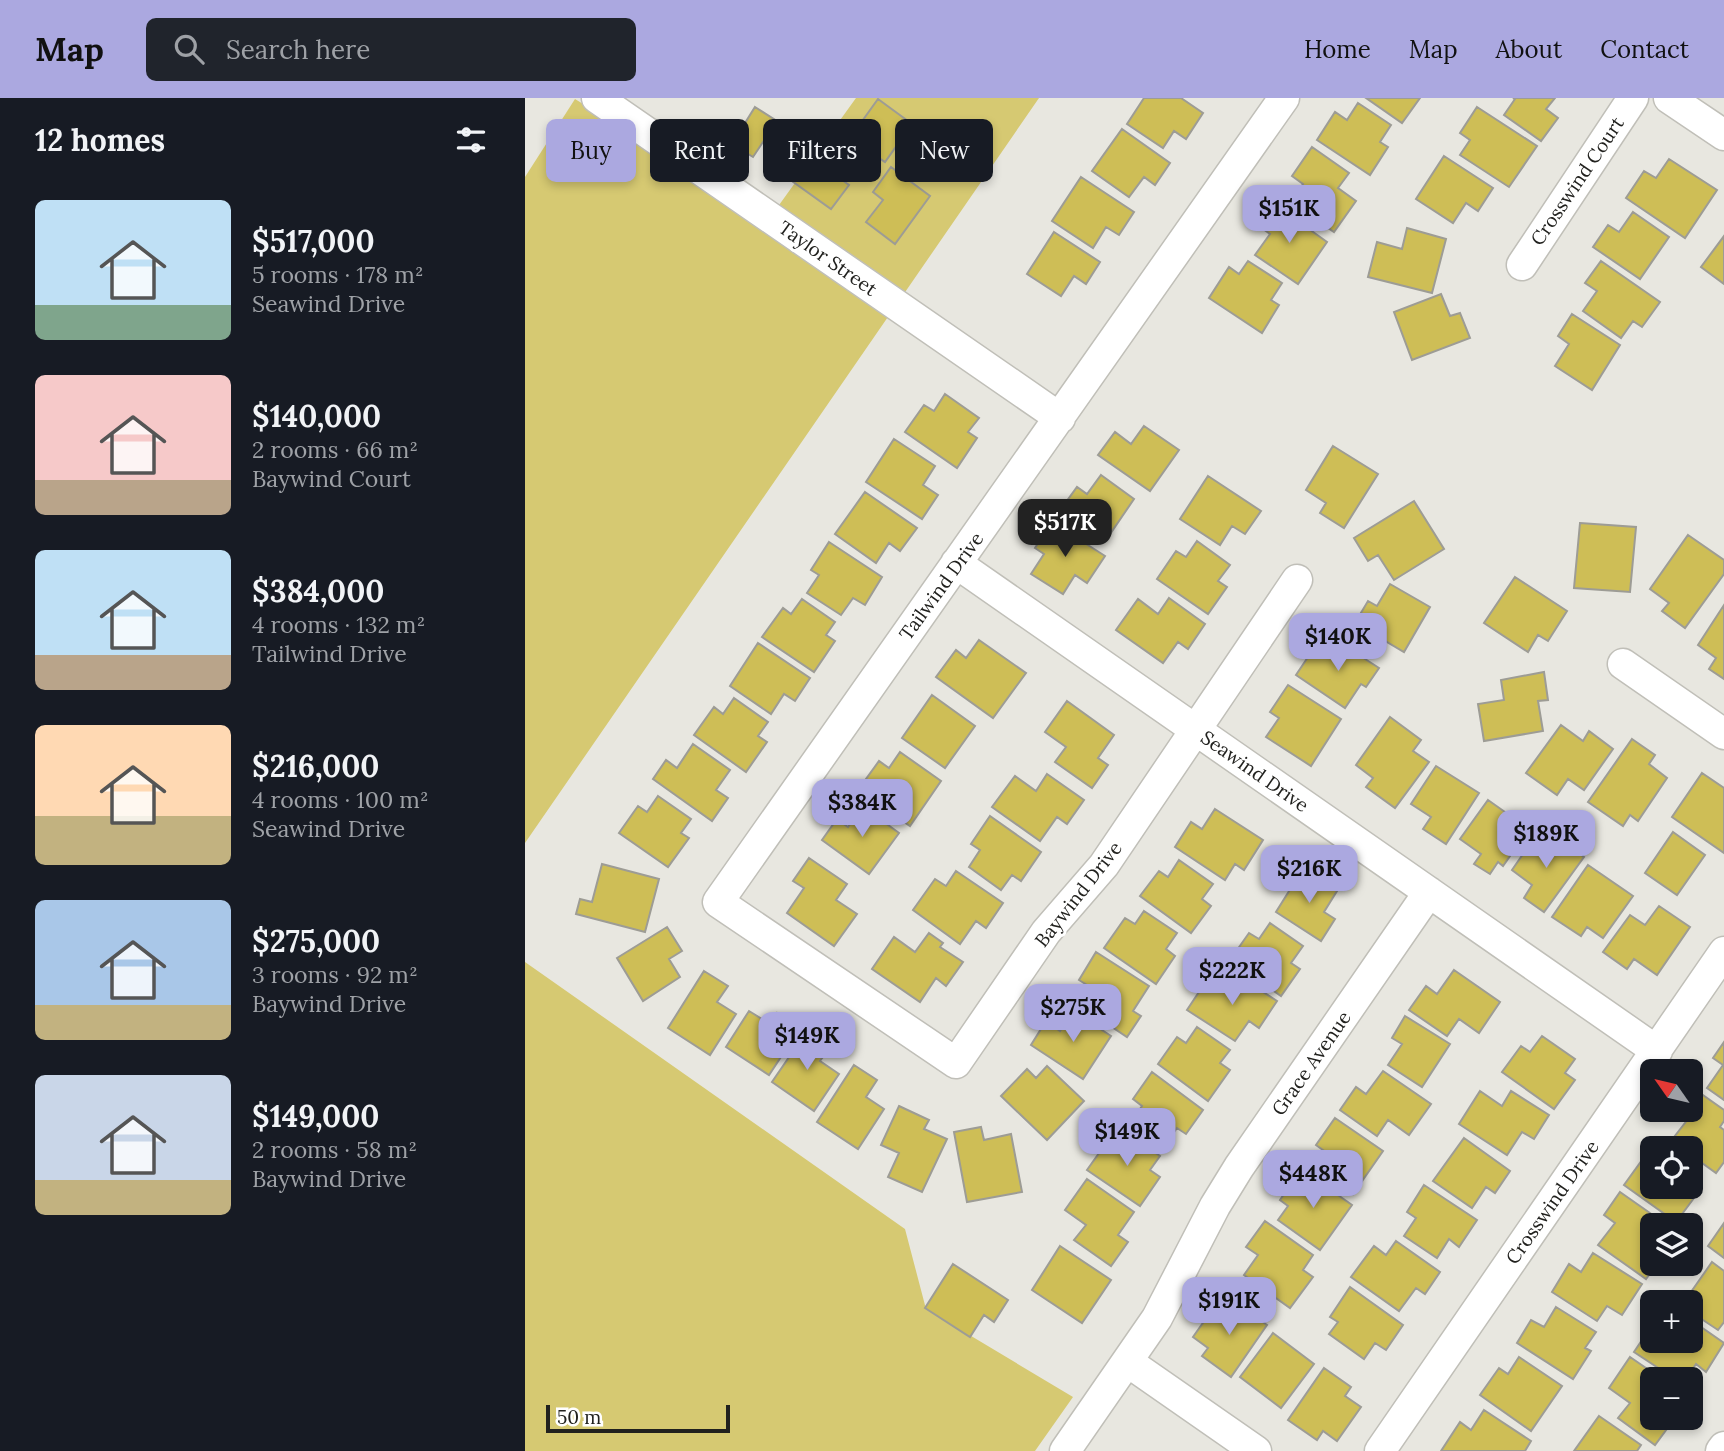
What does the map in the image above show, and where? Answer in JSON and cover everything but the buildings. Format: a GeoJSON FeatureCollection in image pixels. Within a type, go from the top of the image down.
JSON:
{"type":"FeatureCollection","features":[{"type":"Feature","properties":{"kind":"street","name":"Taylor Street"},"geometry":{"type":"LineString","coordinates":[[597,98],[1060,418]]}},
{"type":"Feature","properties":{"kind":"street","name":"Tailwind Drive"},"geometry":{"type":"LineString","coordinates":[[718,902],[1284,98]]}},
{"type":"Feature","properties":{"kind":"street","name":"Crosswind Court"},"geometry":{"type":"LineString","coordinates":[[1522,265],[1633,98]]}},
{"type":"Feature","properties":{"kind":"street"},"geometry":{"type":"LineString","coordinates":[[1668,98],[1724,135]]}},
{"type":"Feature","properties":{"kind":"street","name":"Seawind Drive"},"geometry":{"type":"LineString","coordinates":[[956,563],[1657,1051]]}},
{"type":"Feature","properties":{"kind":"street"},"geometry":{"type":"LineString","coordinates":[[1196,730],[1297,580]]}},
{"type":"Feature","properties":{"kind":"street"},"geometry":{"type":"LineString","coordinates":[[1623,664],[1724,734]]}},
{"type":"Feature","properties":{"kind":"street","name":"Baywind Drive"},"geometry":{"type":"LineString","coordinates":[[718,902],[956,1063],[1046,932],[1104,865],[1196,730]]}},
{"type":"Feature","properties":{"kind":"street","name":"Grace Avenue"},"geometry":{"type":"LineString","coordinates":[[1065,1451],[1157,1318],[1215,1206],[1239,1167],[1429,892]]}},
{"type":"Feature","properties":{"kind":"street","name":"Crosswind Drive"},"geometry":{"type":"LineString","coordinates":[[1380,1451],[1724,952]]}},
{"type":"Feature","properties":{"kind":"street"},"geometry":{"type":"LineString","coordinates":[[1128,1362],[1256,1451]]}},
{"type":"Feature","properties":{"kind":"street"},"geometry":{"type":"LineString","coordinates":[[1721,1451],[1724,1447]]}},
{"type":"Feature","properties":{"kind":"shaded area"},"geometry":{"type":"Polygon","coordinates":[[[856,98],[1039,98],[993,165],[993,119],[895,119],[895,182],[981,182],[525,843],[525,177],[546,144],[546,182],[636,182],[636,137],[650,145],[650,182],[709,182],[769,219],[796,182],[881,182],[881,119],[841,119],[856,98]]]}},
{"type":"Feature","properties":{"kind":"shaded area"},"geometry":{"type":"Polygon","coordinates":[[[575,99],[607,119],[562,119],[575,99]]]}},
{"type":"Feature","properties":{"kind":"shaded area"},"geometry":{"type":"Polygon","coordinates":[[[525,962],[905,1229],[926,1309],[1073,1397],[1035,1451],[525,1451],[525,962]]]}}]}
